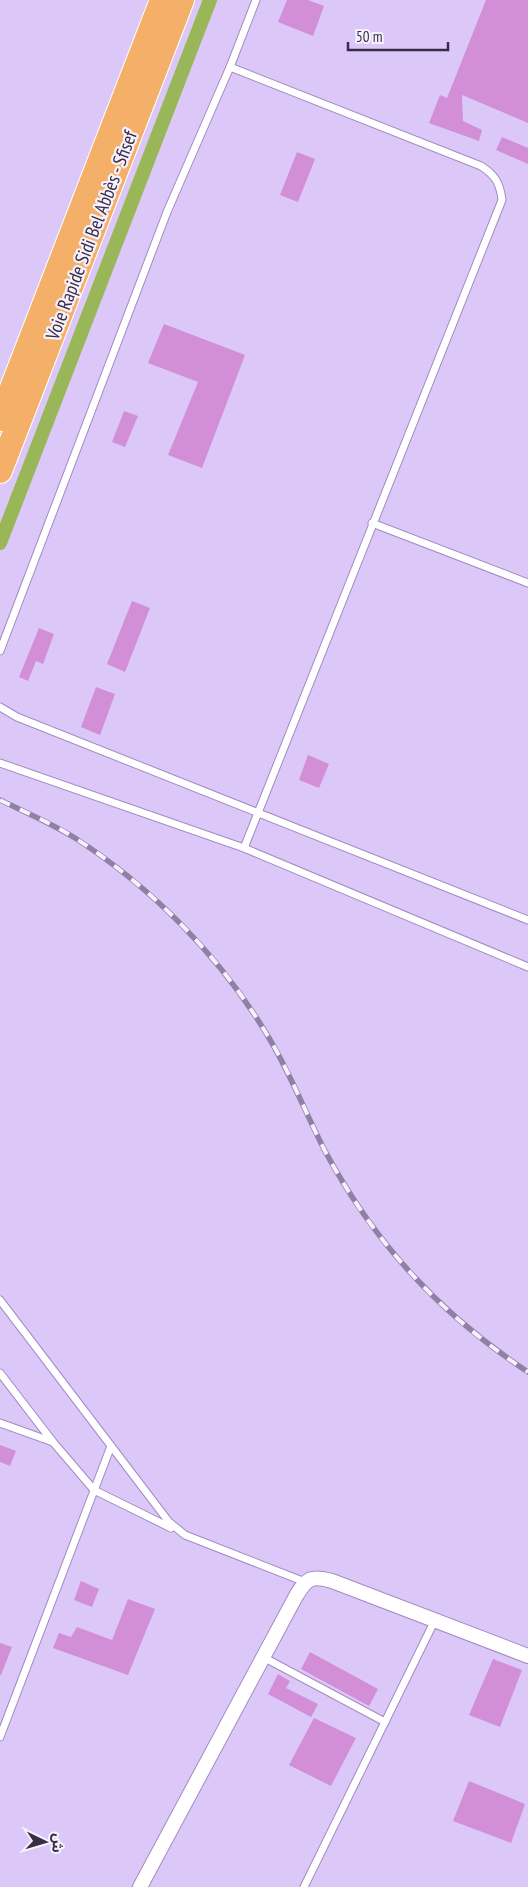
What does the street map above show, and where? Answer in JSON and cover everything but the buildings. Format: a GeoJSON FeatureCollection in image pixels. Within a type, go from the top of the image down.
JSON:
{"type":"FeatureCollection","features":[{"type":"Feature","properties":{"kind":"highway","name":"Voie Rapide Sidi Bel Abbès - Sfisef"},"geometry":{"type":"LineString","coordinates":[[0,419],[162,0]]}},
{"type":"Feature","properties":{"kind":"highway","name":"Voie Rapide Sidi Bel Abbès - Sfisef"},"geometry":{"type":"LineString","coordinates":[[0,471],[182,0]]}},
{"type":"Feature","properties":{"kind":"street"},"geometry":{"type":"LineString","coordinates":[[140,1887],[305,1582],[312,1578],[332,1581],[528,1656]]}},
{"type":"Feature","properties":{"kind":"lane"},"geometry":{"type":"LineString","coordinates":[[0,651],[167,212],[230,67],[256,0]]}},
{"type":"Feature","properties":{"kind":"lane"},"geometry":{"type":"LineString","coordinates":[[230,67],[481,166],[493,174],[501,186],[502,200],[244,848]]}},
{"type":"Feature","properties":{"kind":"lane"},"geometry":{"type":"LineString","coordinates":[[372,523],[528,584]]}},
{"type":"Feature","properties":{"kind":"lane"},"geometry":{"type":"LineString","coordinates":[[0,706],[17,717],[528,920]]}},
{"type":"Feature","properties":{"kind":"lane"},"geometry":{"type":"LineString","coordinates":[[0,763],[244,848],[528,967]]}},
{"type":"Feature","properties":{"kind":"lane"},"geometry":{"type":"LineString","coordinates":[[0,1300],[169,1522],[185,1535]]}},
{"type":"Feature","properties":{"kind":"lane"},"geometry":{"type":"LineString","coordinates":[[0,1373],[53,1442],[94,1490],[185,1535],[305,1582]]}},
{"type":"Feature","properties":{"kind":"lane"},"geometry":{"type":"LineString","coordinates":[[0,1423],[53,1442]]}},
{"type":"Feature","properties":{"kind":"lane"},"geometry":{"type":"LineString","coordinates":[[0,1737],[111,1446]]}},
{"type":"Feature","properties":{"kind":"lane"},"geometry":{"type":"LineString","coordinates":[[304,1887],[435,1620]]}},
{"type":"Feature","properties":{"kind":"lane"},"geometry":{"type":"LineString","coordinates":[[263,1657],[385,1722]]}},
{"type":"Feature","properties":{"kind":"waterway"},"geometry":{"type":"LineString","coordinates":[[0,543],[210,0]]}},
{"type":"Feature","properties":{"kind":"railway"},"geometry":{"type":"LineString","coordinates":[[0,800],[57,827],[103,857],[156,901],[205,950],[247,1004],[266,1033],[290,1076],[325,1151],[365,1217],[412,1275],[438,1301],[496,1350],[528,1372]]}}]}
